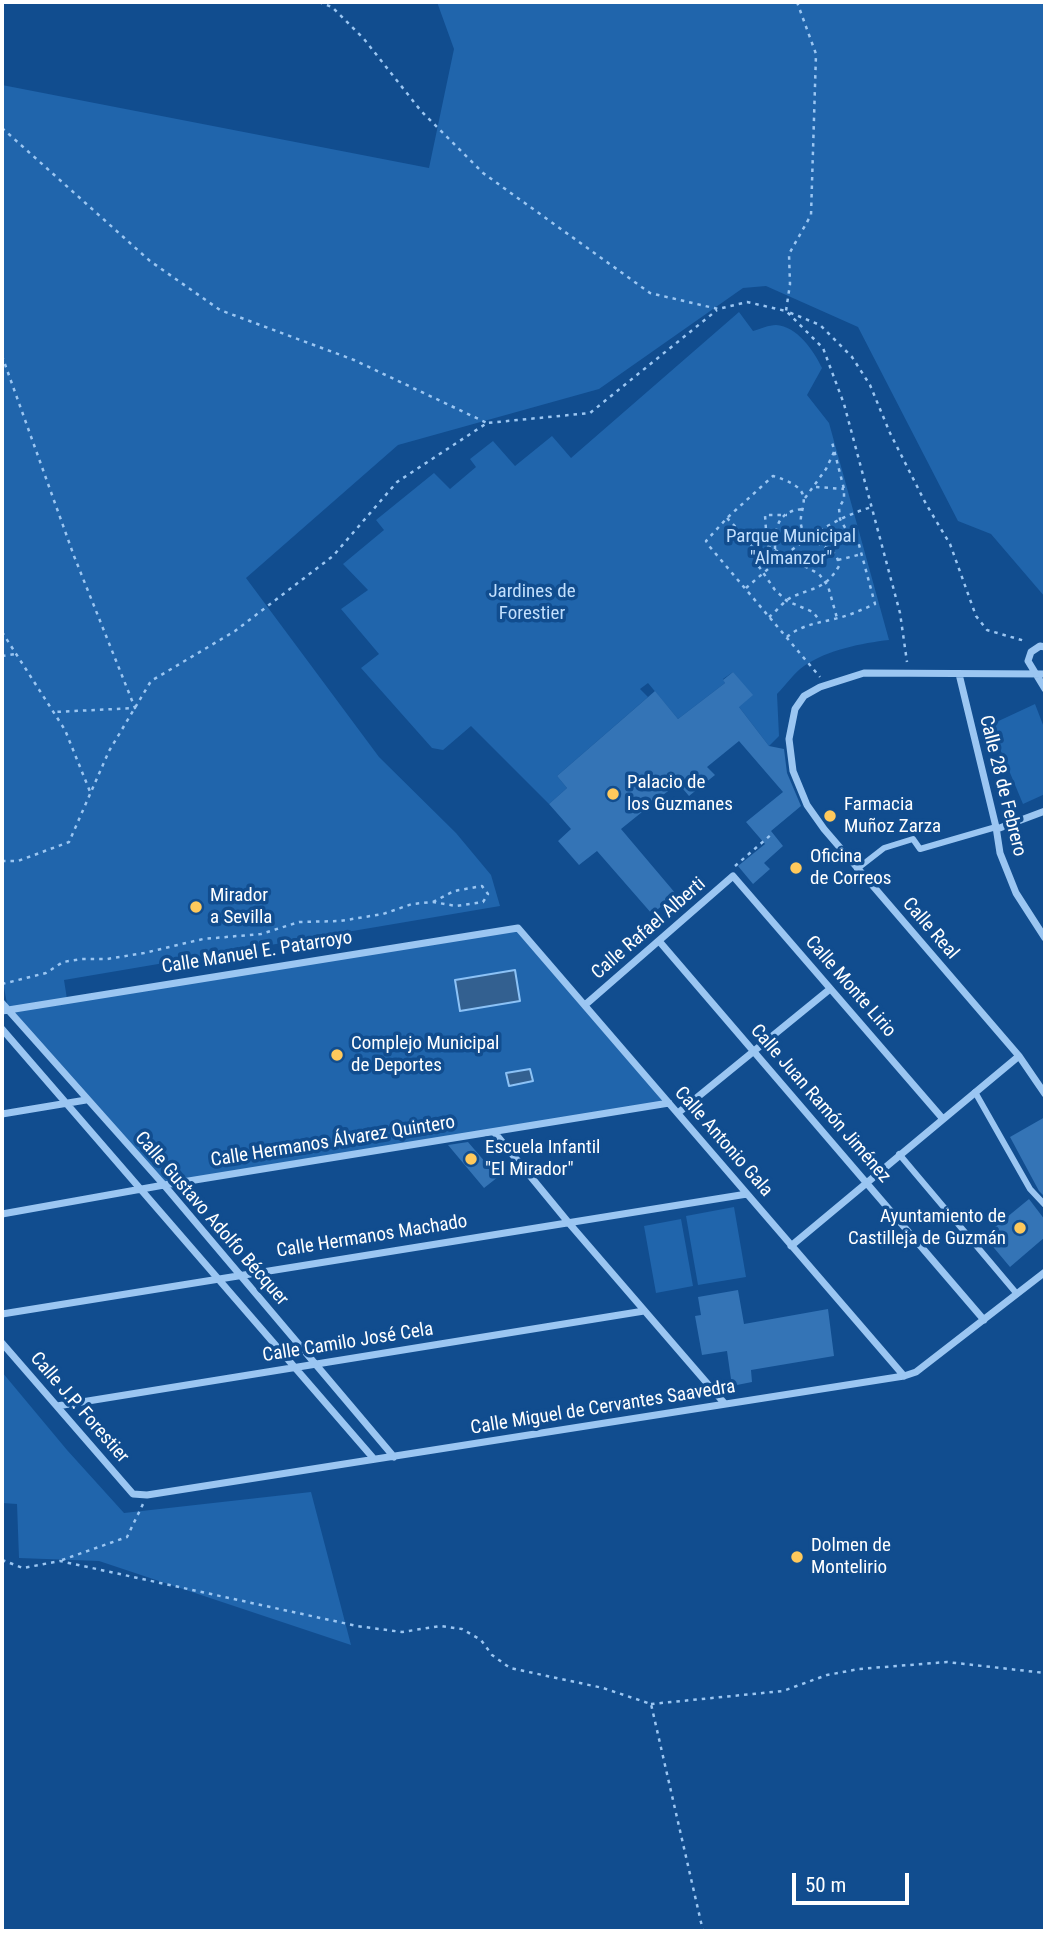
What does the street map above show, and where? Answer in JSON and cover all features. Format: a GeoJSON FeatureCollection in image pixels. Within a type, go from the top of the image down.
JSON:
{"type":"FeatureCollection","features":[{"type":"Feature","properties":{"kind":"street"},"geometry":{"type":"LineString","coordinates":[[1043,647],[1031,652],[1028,661],[1041,674],[1045,689]]}},
{"type":"Feature","properties":{"kind":"street"},"geometry":{"type":"LineString","coordinates":[[827,685],[864,673],[1041,674]]}},
{"type":"Feature","properties":{"kind":"street","name":"Calle 28 de Febrero"},"geometry":{"type":"LineString","coordinates":[[958,674],[1000,853],[1014,888],[1045,938]]}},
{"type":"Feature","properties":{"kind":"street","name":"Calle Real"},"geometry":{"type":"LineString","coordinates":[[827,685],[804,696],[795,709],[789,739],[793,771],[807,805],[824,829],[1019,1056],[1045,1094]]}},
{"type":"Feature","properties":{"kind":"street"},"geometry":{"type":"LineString","coordinates":[[858,869],[884,848],[913,839],[920,849],[1045,811]]}},
{"type":"Feature","properties":{"kind":"street","name":"Calle Rafael Alberti"},"geometry":{"type":"LineString","coordinates":[[585,1005],[733,876]]}},
{"type":"Feature","properties":{"kind":"street","name":"Calle Monte Lirio"},"geometry":{"type":"LineString","coordinates":[[733,876],[943,1119]]}},
{"type":"Feature","properties":{"kind":"street","name":"Calle Antonio Gala"},"geometry":{"type":"LineString","coordinates":[[518,928],[904,1376]]}},
{"type":"Feature","properties":{"kind":"street","name":"Calle Manuel E. Patarroyo"},"geometry":{"type":"LineString","coordinates":[[5,1010],[518,928]]}},
{"type":"Feature","properties":{"kind":"street","name":"Calle Juan Ramón Jiménez"},"geometry":{"type":"LineString","coordinates":[[659,941],[984,1320]]}},
{"type":"Feature","properties":{"kind":"street"},"geometry":{"type":"LineString","coordinates":[[678,1113],[830,989]]}},
{"type":"Feature","properties":{"kind":"street","name":"Calle Gustavo Adolfo Bécquer"},"geometry":{"type":"LineString","coordinates":[[2,1003],[5,1010],[164,1185],[394,1457]]}},
{"type":"Feature","properties":{"kind":"street","name":"Calle Gustavo Adolfo Bécquer"},"geometry":{"type":"LineString","coordinates":[[2,1029],[374,1460]]}},
{"type":"Feature","properties":{"kind":"street"},"geometry":{"type":"LineString","coordinates":[[791,1245],[1019,1056]]}},
{"type":"Feature","properties":{"kind":"street"},"geometry":{"type":"LineString","coordinates":[[975,1092],[1030,1189],[1045,1205]]}},
{"type":"Feature","properties":{"kind":"street"},"geometry":{"type":"LineString","coordinates":[[2,1114],[86,1100]]}},
{"type":"Feature","properties":{"kind":"street","name":"Calle Hermanos Álvarez Quintero"},"geometry":{"type":"LineString","coordinates":[[2,1214],[669,1103]]}},
{"type":"Feature","properties":{"kind":"street"},"geometry":{"type":"LineString","coordinates":[[494,1132],[725,1404]]}},
{"type":"Feature","properties":{"kind":"street"},"geometry":{"type":"LineString","coordinates":[[899,1154],[1017,1294]]}},
{"type":"Feature","properties":{"kind":"street","name":"Calle Hermanos Machado"},"geometry":{"type":"LineString","coordinates":[[2,1314],[747,1194]]}},
{"type":"Feature","properties":{"kind":"street","name":"Calle Miguel de Cervantes Saavedra"},"geometry":{"type":"LineString","coordinates":[[133,1494],[147,1495],[904,1376],[916,1372],[1045,1272]]}},
{"type":"Feature","properties":{"kind":"street","name":"Calle Camilo José Cela"},"geometry":{"type":"LineString","coordinates":[[57,1406],[644,1311]]}},
{"type":"Feature","properties":{"kind":"street","name":"Calle J.P. Forestier"},"geometry":{"type":"LineString","coordinates":[[2,1343],[133,1494]]}},
{"type":"Feature","properties":{"kind":"path"},"geometry":{"type":"LineString","coordinates":[[319,2],[332,8],[364,39],[421,111],[483,173],[650,293],[718,309]]}},
{"type":"Feature","properties":{"kind":"path"},"geometry":{"type":"LineString","coordinates":[[786,311],[790,284],[789,254],[811,215],[817,54],[797,2]]}},
{"type":"Feature","properties":{"kind":"path"},"geometry":{"type":"LineString","coordinates":[[2,128],[150,261],[220,310],[354,360],[487,424]]}},
{"type":"Feature","properties":{"kind":"path"},"geometry":{"type":"LineString","coordinates":[[2,861],[18,861],[69,842],[109,751],[151,681],[235,631],[332,556],[397,482],[487,424],[590,413],[718,309],[747,302],[786,311],[820,326],[852,357],[870,385],[902,457],[950,544],[976,616],[987,629],[1043,647]]}},
{"type":"Feature","properties":{"kind":"path"},"geometry":{"type":"LineString","coordinates":[[786,311],[823,348],[844,404],[900,613],[909,672]]}},
{"type":"Feature","properties":{"kind":"path"},"geometry":{"type":"LineString","coordinates":[[2,356],[74,556],[135,708]]}},
{"type":"Feature","properties":{"kind":"path"},"geometry":{"type":"LineString","coordinates":[[786,637],[795,630],[875,604],[858,541],[848,533],[840,519],[839,509],[844,499],[844,489],[832,442]]}},
{"type":"Feature","properties":{"kind":"path"},"geometry":{"type":"LineString","coordinates":[[769,617],[792,596],[808,593],[826,583],[839,566],[838,560],[825,545],[809,538],[801,517],[805,498],[827,469],[834,452]]}},
{"type":"Feature","properties":{"kind":"path"},"geometry":{"type":"LineString","coordinates":[[805,498],[800,487],[791,481],[773,476],[706,541],[827,685]]}},
{"type":"Feature","properties":{"kind":"path"},"geometry":{"type":"LineString","coordinates":[[814,487],[844,489]]}},
{"type":"Feature","properties":{"kind":"path"},"geometry":{"type":"LineString","coordinates":[[746,589],[783,556],[809,538],[840,519],[872,507]]}},
{"type":"Feature","properties":{"kind":"path"},"geometry":{"type":"LineString","coordinates":[[775,550],[774,528],[787,515],[803,509]]}},
{"type":"Feature","properties":{"kind":"path"},"geometry":{"type":"LineString","coordinates":[[767,546],[765,515],[787,515]]}},
{"type":"Feature","properties":{"kind":"path"},"geometry":{"type":"LineString","coordinates":[[727,518],[751,543],[755,561],[763,574],[787,601],[813,612],[820,621]]}},
{"type":"Feature","properties":{"kind":"path"},"geometry":{"type":"LineString","coordinates":[[751,543],[762,543],[819,574],[826,583],[837,618]]}},
{"type":"Feature","properties":{"kind":"path"},"geometry":{"type":"LineString","coordinates":[[838,560],[862,554]]}},
{"type":"Feature","properties":{"kind":"path"},"geometry":{"type":"LineString","coordinates":[[2,632],[65,730],[91,794]]}},
{"type":"Feature","properties":{"kind":"path"},"geometry":{"type":"LineString","coordinates":[[2,656],[16,654]]}},
{"type":"Feature","properties":{"kind":"path"},"geometry":{"type":"LineString","coordinates":[[54,712],[135,708]]}},
{"type":"Feature","properties":{"kind":"path"},"geometry":{"type":"LineString","coordinates":[[733,876],[735,866],[773,833]]}},
{"type":"Feature","properties":{"kind":"path"},"geometry":{"type":"LineString","coordinates":[[2,984],[46,973],[63,962],[107,959],[193,941],[261,934],[299,922],[340,921],[383,914],[412,904],[433,902],[464,905],[483,902],[488,894],[482,886],[463,888],[433,902]]}},
{"type":"Feature","properties":{"kind":"path"},"geometry":{"type":"LineString","coordinates":[[2,1560],[23,1568],[60,1561],[127,1537],[147,1495]]}},
{"type":"Feature","properties":{"kind":"path"},"geometry":{"type":"LineString","coordinates":[[60,1561],[356,1626],[402,1632],[440,1626],[462,1629],[481,1640],[492,1655],[510,1668],[603,1688],[651,1704],[783,1691],[838,1673],[947,1662],[1045,1673]]}},
{"type":"Feature","properties":{"kind":"path"},"geometry":{"type":"LineString","coordinates":[[651,1704],[703,1931]]}},
{"type":"Feature","properties":{"kind":"green space"},"geometry":{"type":"Polygon","coordinates":[[[437,2],[1045,2],[1045,597],[991,534],[958,521],[858,327],[766,286],[743,288],[599,389],[398,445],[246,578],[379,757],[456,833],[491,875],[500,906],[64,980],[67,999],[518,928],[669,1103],[164,1185],[8,1009],[2,977],[2,85],[429,168],[454,49],[437,2]]]}},
{"type":"Feature","properties":{"kind":"green space","name":"Jardines de Forestier"},"geometry":{"type":"Polygon","coordinates":[[[739,312],[753,331],[776,325],[791,330],[809,347],[822,368],[807,395],[829,423],[889,640],[856,645],[834,652],[813,660],[800,669],[777,694],[779,736],[769,746],[739,707],[733,672],[723,679],[725,683],[678,719],[648,683],[640,689],[648,697],[557,776],[567,788],[549,804],[471,726],[443,750],[432,748],[361,668],[379,654],[341,609],[368,590],[343,564],[384,530],[376,520],[434,473],[450,489],[476,467],[470,459],[493,441],[515,466],[552,436],[571,458],[739,312]]]}},
{"type":"Feature","properties":{"kind":"green space"},"geometry":{"type":"Polygon","coordinates":[[[1035,704],[1045,730],[1045,794],[1023,804],[990,725],[1035,704]]]}},
{"type":"Feature","properties":{"kind":"green space"},"geometry":{"type":"Polygon","coordinates":[[[734,1207],[746,1277],[698,1285],[686,1216],[734,1207]]]}},
{"type":"Feature","properties":{"kind":"green space"},"geometry":{"type":"Polygon","coordinates":[[[681,1219],[693,1286],[656,1293],[644,1226],[681,1219]]]}},
{"type":"Feature","properties":{"kind":"green space"},"geometry":{"type":"Polygon","coordinates":[[[2,1372],[124,1513],[311,1492],[351,1645],[99,1561],[19,1558],[17,1504],[2,1503],[2,1372]]]}},
{"type":"Feature","properties":{"kind":"shaded area"},"geometry":{"type":"Polygon","coordinates":[[[515,970],[520,1001],[460,1011],[455,980],[515,970]]]}},
{"type":"Feature","properties":{"kind":"shaded area"},"geometry":{"type":"Polygon","coordinates":[[[530,1069],[533,1081],[509,1086],[506,1073],[530,1069]]]}},
{"type":"Feature","properties":{"kind":"building","name":"Palacio de los Guzmanes"},"geometry":{"type":"Polygon","coordinates":[[[733,672],[753,695],[739,707],[769,746],[784,749],[787,773],[801,806],[771,831],[783,846],[764,863],[770,869],[753,884],[738,866],[765,844],[746,822],[783,792],[739,741],[707,767],[715,775],[689,796],[678,783],[621,829],[676,894],[652,914],[597,851],[579,865],[558,841],[571,829],[549,804],[567,788],[557,776],[655,691],[678,719],[725,683],[723,680],[733,672]]]}},
{"type":"Feature","properties":{"kind":"building"},"geometry":{"type":"Polygon","coordinates":[[[1045,1117],[1045,1197],[1039,1191],[1010,1137],[1045,1117]]]}},
{"type":"Feature","properties":{"kind":"building","name":"Escuela Infantil \"El Mirador\""},"geometry":{"type":"Polygon","coordinates":[[[468,1142],[498,1177],[484,1188],[448,1145],[468,1142]]]}},
{"type":"Feature","properties":{"kind":"building","name":"Ayuntamiento de Castilleja de Guzmán"},"geometry":{"type":"Polygon","coordinates":[[[1029,1199],[1045,1220],[1045,1237],[1010,1267],[984,1236],[1029,1199]]]}},
{"type":"Feature","properties":{"kind":"building"},"geometry":{"type":"Polygon","coordinates":[[[738,1290],[744,1324],[828,1309],[834,1356],[751,1370],[752,1382],[732,1386],[727,1351],[702,1355],[695,1316],[701,1315],[698,1297],[738,1290]]]}},
{"type":"Feature","properties":{"kind":"place","name":"Palacio de los Guzmanes"},"geometry":{"type":"Point","coordinates":[613,794]}},
{"type":"Feature","properties":{"kind":"place","name":"Farmacia Muñoz Zarza"},"geometry":{"type":"Point","coordinates":[830,816]}},
{"type":"Feature","properties":{"kind":"place","name":"Oficina de Correos"},"geometry":{"type":"Point","coordinates":[796,868]}},
{"type":"Feature","properties":{"kind":"place","name":"Mirador a Sevilla"},"geometry":{"type":"Point","coordinates":[196,907]}},
{"type":"Feature","properties":{"kind":"place","name":"Complejo Municipal de Deportes"},"geometry":{"type":"Point","coordinates":[337,1055]}},
{"type":"Feature","properties":{"kind":"place","name":"Escuela Infantil \"El Mirador\""},"geometry":{"type":"Point","coordinates":[471,1159]}},
{"type":"Feature","properties":{"kind":"place","name":"Ayuntamiento de Castilleja de Guzmán"},"geometry":{"type":"Point","coordinates":[1020,1228]}},
{"type":"Feature","properties":{"kind":"place","name":"Dolmen de Montelirio"},"geometry":{"type":"Point","coordinates":[797,1557]}},
{"type":"Feature","properties":{"kind":"park label","name":"Parque Municipal \"Almanzor\""},"geometry":{"type":"Point","coordinates":[791,548]}}]}
